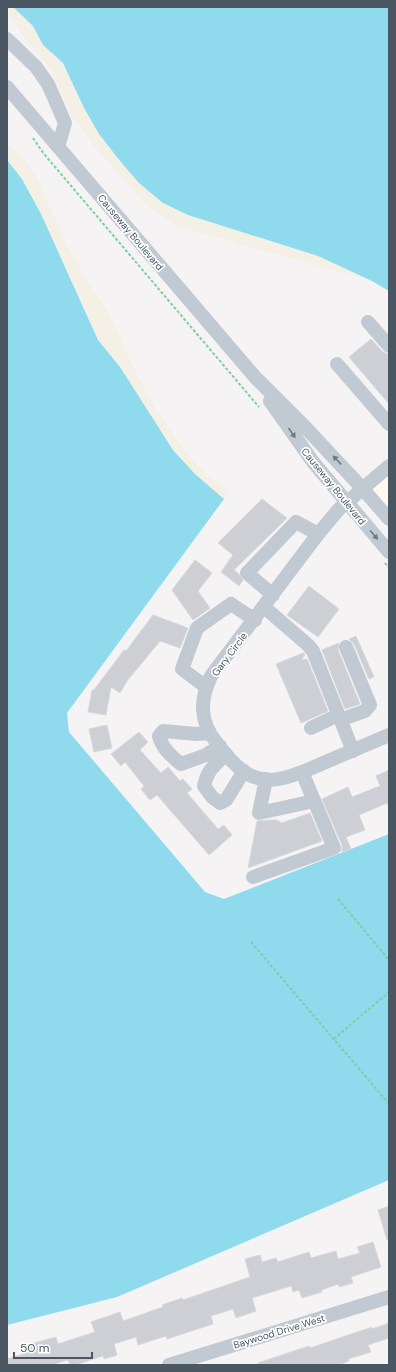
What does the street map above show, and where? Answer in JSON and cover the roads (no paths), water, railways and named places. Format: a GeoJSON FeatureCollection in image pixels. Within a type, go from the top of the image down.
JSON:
{"type":"FeatureCollection","features":[{"type":"Feature","properties":{"kind":"street"},"geometry":{"type":"LineString","coordinates":[[7,39],[36,67],[48,84],[65,123],[58,147]]}},
{"type":"Feature","properties":{"kind":"street","name":"Causeway Boulevard"},"geometry":{"type":"LineString","coordinates":[[7,87],[254,377],[306,428],[389,519]]}},
{"type":"Feature","properties":{"kind":"street"},"geometry":{"type":"LineString","coordinates":[[368,322],[389,346]]}},
{"type":"Feature","properties":{"kind":"street"},"geometry":{"type":"LineString","coordinates":[[337,364],[389,424]]}},
{"type":"Feature","properties":{"kind":"street","name":"Causeway Boulevard"},"geometry":{"type":"LineString","coordinates":[[254,377],[305,451],[347,502],[386,557]]}},
{"type":"Feature","properties":{"kind":"street","name":"Gary Circle"},"geometry":{"type":"LineString","coordinates":[[389,466],[339,509],[318,534],[255,620],[211,676],[203,696],[205,723],[210,733],[233,763],[249,775],[266,779],[277,779],[302,772],[389,735]]}},
{"type":"Feature","properties":{"kind":"street"},"geometry":{"type":"LineString","coordinates":[[273,595],[247,573],[296,522],[318,534]]}},
{"type":"Feature","properties":{"kind":"street"},"geometry":{"type":"LineString","coordinates":[[206,687],[182,668],[197,628],[231,604],[255,620]]}},
{"type":"Feature","properties":{"kind":"street"},"geometry":{"type":"LineString","coordinates":[[264,607],[313,651],[353,751]]}},
{"type":"Feature","properties":{"kind":"street"},"geometry":{"type":"LineString","coordinates":[[311,728],[339,717],[365,711],[370,705],[346,647]]}},
{"type":"Feature","properties":{"kind":"street"},"geometry":{"type":"LineString","coordinates":[[210,733],[196,734],[163,731],[159,736],[161,744],[173,758],[181,764],[223,750]]}},
{"type":"Feature","properties":{"kind":"street"},"geometry":{"type":"LineString","coordinates":[[223,750],[206,777],[204,786],[212,797],[220,803],[226,800],[244,770]]}},
{"type":"Feature","properties":{"kind":"street"},"geometry":{"type":"LineString","coordinates":[[253,877],[334,848],[302,772]]}},
{"type":"Feature","properties":{"kind":"street"},"geometry":{"type":"LineString","coordinates":[[266,779],[259,813],[314,801]]}},
{"type":"Feature","properties":{"kind":"street","name":"Baywood Drive West"},"geometry":{"type":"LineString","coordinates":[[169,1365],[389,1297]]}},
{"type":"Feature","properties":{"kind":"water"},"geometry":{"type":"Polygon","coordinates":[[[13,7],[389,7],[389,291],[372,281],[318,256],[188,215],[163,203],[139,183],[99,134],[84,108],[63,63],[43,45],[33,26],[13,7]]]}},
{"type":"Feature","properties":{"kind":"water"},"geometry":{"type":"Polygon","coordinates":[[[7,160],[22,179],[41,214],[98,340],[120,367],[173,450],[195,474],[224,499],[67,713],[69,732],[205,892],[224,899],[389,834],[389,1180],[117,1297],[7,1325],[7,160]]]}}]}
